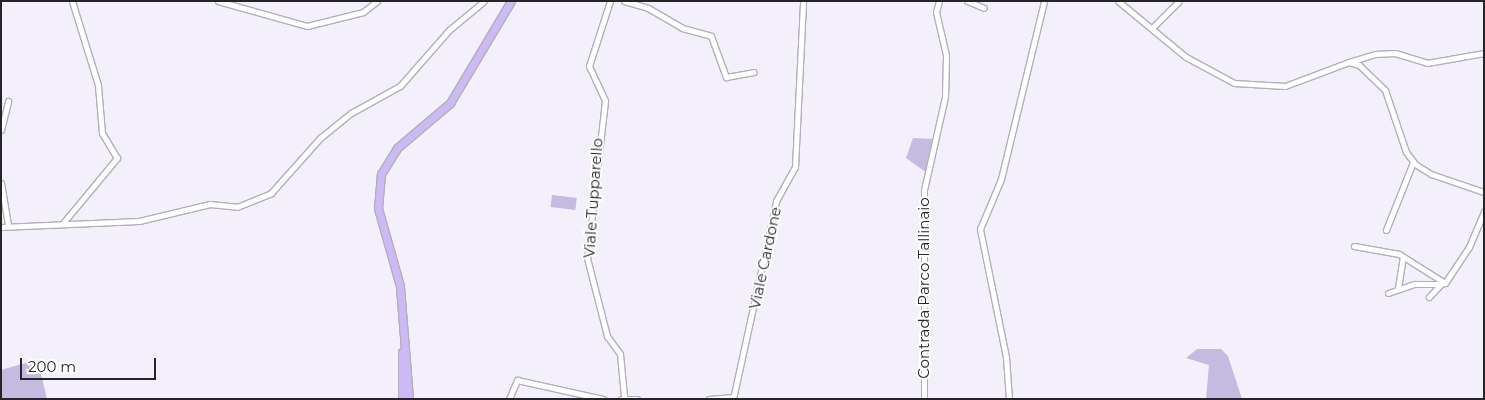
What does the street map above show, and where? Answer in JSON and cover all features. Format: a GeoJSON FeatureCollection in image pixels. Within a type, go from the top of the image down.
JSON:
{"type":"FeatureCollection","features":[{"type":"Feature","properties":{"kind":"main road"},"geometry":{"type":"LineString","coordinates":[[409,399],[402,299],[379,216],[382,174],[397,148],[450,103],[511,1]]}},
{"type":"Feature","properties":{"kind":"main road"},"geometry":{"type":"LineString","coordinates":[[402,299],[402,399]]}},
{"type":"Feature","properties":{"kind":"street"},"geometry":{"type":"LineString","coordinates":[[63,223],[117,158],[102,133],[98,85],[72,1]]}},
{"type":"Feature","properties":{"kind":"street"},"geometry":{"type":"LineString","coordinates":[[218,1],[307,26],[363,12],[377,1]]}},
{"type":"Feature","properties":{"kind":"street"},"geometry":{"type":"LineString","coordinates":[[1,227],[8,225],[139,221],[222,203],[236,207],[271,193],[320,138],[351,113],[400,86],[449,30],[484,1]]}},
{"type":"Feature","properties":{"kind":"street","name":"Viale Tupparello"},"geometry":{"type":"LineString","coordinates":[[610,1],[589,66],[605,101],[587,258],[607,336],[620,354],[623,398]]}},
{"type":"Feature","properties":{"kind":"street"},"geometry":{"type":"LineString","coordinates":[[624,1],[648,8],[682,28],[711,36],[726,77],[754,72]]}},
{"type":"Feature","properties":{"kind":"street","name":"Viale Cardone"},"geometry":{"type":"LineString","coordinates":[[733,398],[776,201],[795,167],[804,1]]}},
{"type":"Feature","properties":{"kind":"street","name":"Contrada Parco Tallinaio"},"geometry":{"type":"LineString","coordinates":[[924,399],[924,190],[945,97],[946,55],[936,12],[939,1]]}},
{"type":"Feature","properties":{"kind":"street"},"geometry":{"type":"LineString","coordinates":[[967,1],[984,8]]}},
{"type":"Feature","properties":{"kind":"street"},"geometry":{"type":"LineString","coordinates":[[1008,399],[1005,348],[980,229],[1001,179],[1044,1]]}},
{"type":"Feature","properties":{"kind":"street"},"geometry":{"type":"LineString","coordinates":[[1118,1],[1205,71],[1234,83],[1285,86],[1376,54],[1394,53],[1427,63],[1484,54]]}},
{"type":"Feature","properties":{"kind":"street"},"geometry":{"type":"LineString","coordinates":[[1152,28],[1179,1]]}},
{"type":"Feature","properties":{"kind":"street"},"geometry":{"type":"LineString","coordinates":[[1349,62],[1359,65],[1385,90],[1413,162],[1431,174],[1484,192]]}},
{"type":"Feature","properties":{"kind":"street"},"geometry":{"type":"LineString","coordinates":[[1,130],[8,101]]}},
{"type":"Feature","properties":{"kind":"street"},"geometry":{"type":"LineString","coordinates":[[1386,230],[1413,162]]}},
{"type":"Feature","properties":{"kind":"street"},"geometry":{"type":"LineString","coordinates":[[1,183],[8,225]]}},
{"type":"Feature","properties":{"kind":"street"},"geometry":{"type":"LineString","coordinates":[[1429,297],[1469,247],[1484,211]]}},
{"type":"Feature","properties":{"kind":"street"},"geometry":{"type":"LineString","coordinates":[[1354,246],[1403,258],[1441,284]]}},
{"type":"Feature","properties":{"kind":"street"},"geometry":{"type":"LineString","coordinates":[[1398,288],[1403,258]]}},
{"type":"Feature","properties":{"kind":"street"},"geometry":{"type":"LineString","coordinates":[[1388,293],[1398,288],[1441,284]]}},
{"type":"Feature","properties":{"kind":"street"},"geometry":{"type":"LineString","coordinates":[[510,399],[517,380],[603,399]]}},
{"type":"Feature","properties":{"kind":"street"},"geometry":{"type":"LineString","coordinates":[[623,398],[637,399]]}},
{"type":"Feature","properties":{"kind":"street"},"geometry":{"type":"LineString","coordinates":[[709,399],[733,398]]}},
{"type":"Feature","properties":{"kind":"shaded area"},"geometry":{"type":"Polygon","coordinates":[[[913,138],[933,139],[927,173],[906,158],[913,138]]]}},
{"type":"Feature","properties":{"kind":"shaded area"},"geometry":{"type":"Polygon","coordinates":[[[552,195],[577,198],[575,210],[551,207],[552,195]]]}},
{"type":"Feature","properties":{"kind":"shaded area"},"geometry":{"type":"Polygon","coordinates":[[[1197,349],[1221,349],[1228,356],[1242,399],[1206,399],[1209,365],[1186,358],[1197,349]]]}},
{"type":"Feature","properties":{"kind":"shaded area"},"geometry":{"type":"Polygon","coordinates":[[[29,362],[39,366],[47,399],[1,399],[1,370],[29,362]]]}}]}
